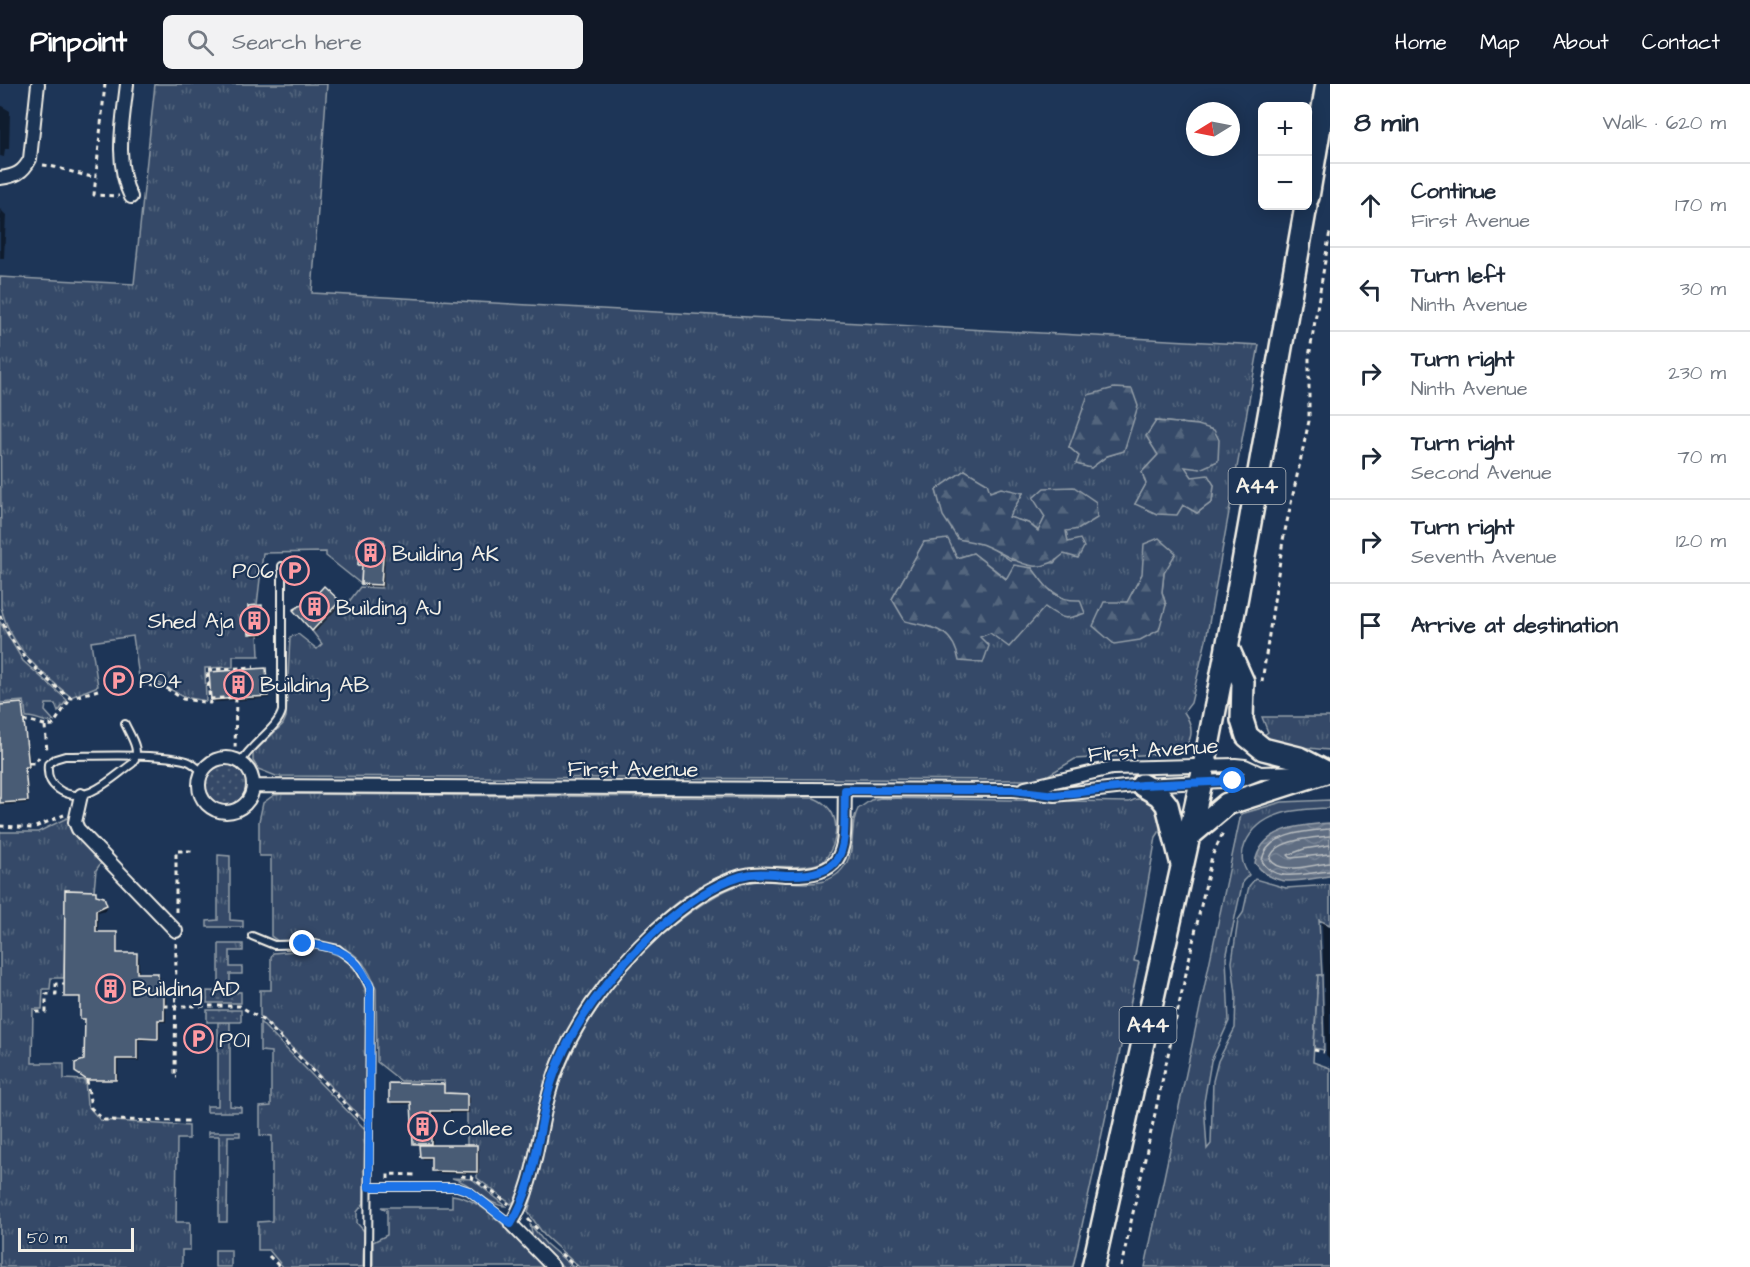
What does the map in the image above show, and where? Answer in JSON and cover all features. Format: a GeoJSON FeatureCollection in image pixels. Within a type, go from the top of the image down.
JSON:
{"type":"FeatureCollection","features":[{"type":"Feature","properties":{"kind":"highway"},"geometry":{"type":"LineString","coordinates":[[1312,173],[1327,84]]}},
{"type":"Feature","properties":{"kind":"highway","name":"A44"},"geometry":{"type":"LineString","coordinates":[[1093,1267],[1203,774],[1305,210]]}},
{"type":"Feature","properties":{"kind":"highway"},"geometry":{"type":"LineString","coordinates":[[1227,646],[1243,682],[1242,720],[1247,736],[1263,748],[1299,758],[1328,772]]}},
{"type":"Feature","properties":{"kind":"highway"},"geometry":{"type":"LineString","coordinates":[[1189,836],[1227,804],[1328,772]]}},
{"type":"Feature","properties":{"kind":"highway"},"geometry":{"type":"LineString","coordinates":[[1142,785],[1159,795],[1167,805],[1183,868]]}},
{"type":"Feature","properties":{"kind":"street"},"geometry":{"type":"LineString","coordinates":[[0,178],[16,176],[26,169],[30,159],[38,84]]}},
{"type":"Feature","properties":{"kind":"street"},"geometry":{"type":"LineString","coordinates":[[127,84],[122,138],[123,180],[131,197]]}},
{"type":"Feature","properties":{"kind":"street"},"geometry":{"type":"LineString","coordinates":[[217,759],[238,761],[250,772],[253,786],[249,800],[243,807],[231,812],[218,812],[207,805],[200,795],[198,783],[202,772],[217,759]]}},
{"type":"Feature","properties":{"kind":"street","name":"First Avenue"},"geometry":{"type":"LineString","coordinates":[[253,786],[1013,790],[1055,795],[1142,785],[1245,766],[1260,773],[1328,772]]}},
{"type":"Feature","properties":{"kind":"street","name":"First Avenue"},"geometry":{"type":"LineString","coordinates":[[1013,790],[1112,768],[1203,774]]}},
{"type":"Feature","properties":{"kind":"street"},"geometry":{"type":"LineString","coordinates":[[553,1267],[511,1224],[526,1192],[549,1091],[563,1057],[591,1005],[623,965],[658,929],[706,892],[742,876],[805,875],[821,873],[832,866],[841,853],[845,790]]}},
{"type":"Feature","properties":{"kind":"street"},"geometry":{"type":"LineString","coordinates":[[81,795],[75,822],[78,830],[176,931]]}},
{"type":"Feature","properties":{"kind":"lane"},"geometry":{"type":"LineString","coordinates":[[238,761],[249,747],[280,719],[282,711],[282,566]]}},
{"type":"Feature","properties":{"kind":"lane"},"geometry":{"type":"LineString","coordinates":[[125,724],[136,749],[136,757],[133,763],[98,789],[81,795],[57,789],[47,773],[48,764],[65,756],[136,757],[185,760],[202,772]]}},
{"type":"Feature","properties":{"kind":"lane"},"geometry":{"type":"LineString","coordinates":[[252,936],[274,945],[314,944],[338,949],[349,955],[365,974],[371,1001],[368,1267]]}},
{"type":"Feature","properties":{"kind":"lane"},"geometry":{"type":"LineString","coordinates":[[369,1187],[457,1187],[469,1191],[511,1224]]}},
{"type":"Feature","properties":{"kind":"path"},"geometry":{"type":"LineString","coordinates":[[99,196],[94,195],[105,84]]}},
{"type":"Feature","properties":{"kind":"path"},"geometry":{"type":"LineString","coordinates":[[43,165],[56,166],[78,176],[95,177]]}},
{"type":"Feature","properties":{"kind":"path"},"geometry":{"type":"LineString","coordinates":[[1261,687],[1283,540],[1309,421],[1309,357],[1330,231]]}},
{"type":"Feature","properties":{"kind":"path"},"geometry":{"type":"LineString","coordinates":[[0,615],[5,627],[28,662],[71,699]]}},
{"type":"Feature","properties":{"kind":"path"},"geometry":{"type":"LineString","coordinates":[[140,684],[159,686],[183,699],[210,703],[207,670],[254,667]]}},
{"type":"Feature","properties":{"kind":"path"},"geometry":{"type":"LineString","coordinates":[[23,721],[32,720],[45,726],[53,725],[71,699],[98,690]]}},
{"type":"Feature","properties":{"kind":"path"},"geometry":{"type":"LineString","coordinates":[[210,699],[236,697],[238,761]]}},
{"type":"Feature","properties":{"kind":"path"},"geometry":{"type":"LineString","coordinates":[[29,763],[35,763],[47,751],[45,726]]}},
{"type":"Feature","properties":{"kind":"path"},"geometry":{"type":"LineString","coordinates":[[0,826],[33,828],[69,812]]}},
{"type":"Feature","properties":{"kind":"path"},"geometry":{"type":"LineString","coordinates":[[1121,1267],[1212,856],[1227,826]]}},
{"type":"Feature","properties":{"kind":"path"},"geometry":{"type":"LineString","coordinates":[[177,1077],[175,1077],[176,851],[190,851],[190,855]]}},
{"type":"Feature","properties":{"kind":"path"},"geometry":{"type":"LineString","coordinates":[[36,1012],[46,1012],[46,994],[56,994],[56,984],[64,984]]}},
{"type":"Feature","properties":{"kind":"path"},"geometry":{"type":"LineString","coordinates":[[164,1006],[240,1006],[264,1021],[370,1129]]}},
{"type":"Feature","properties":{"kind":"path"},"geometry":{"type":"LineString","coordinates":[[1314,1050],[1324,1052]]}},
{"type":"Feature","properties":{"kind":"path"},"geometry":{"type":"LineString","coordinates":[[87,1080],[91,1108],[104,1120],[189,1121]]}},
{"type":"Feature","properties":{"kind":"path"},"geometry":{"type":"LineString","coordinates":[[269,1256],[280,1267]]}},
{"type":"Feature","properties":{"kind":"green space"},"geometry":{"type":"Polygon","coordinates":[[[155,84],[327,84],[312,293],[1259,345],[1206,640],[1191,703],[1184,712],[1190,724],[1189,741],[1181,750],[1174,753],[1075,759],[1045,777],[1029,780],[276,776],[258,769],[253,761],[253,753],[283,724],[286,717],[290,637],[298,634],[317,649],[322,644],[312,631],[340,601],[345,607],[360,587],[381,588],[384,540],[360,538],[358,565],[362,565],[361,584],[326,556],[326,552],[263,553],[257,605],[248,606],[249,634],[258,633],[259,656],[233,656],[233,667],[205,668],[206,701],[184,697],[152,679],[139,677],[133,636],[91,642],[98,686],[71,697],[38,669],[19,647],[5,621],[1,607],[0,277],[134,284],[155,84]],[[1156,421],[1158,455],[1142,472],[1146,484],[1135,504],[1183,504],[1197,513],[1212,502],[1214,485],[1192,477],[1184,467],[1198,425],[1156,421]],[[1079,424],[1069,447],[1079,456],[1077,464],[1091,468],[1107,456],[1124,451],[1128,437],[1079,424]],[[965,470],[936,490],[944,516],[1010,560],[1054,563],[1065,548],[1066,530],[1079,529],[1045,517],[1039,531],[1028,523],[1008,517],[1023,493],[990,492],[965,470]],[[924,542],[892,599],[943,630],[957,647],[1045,607],[1064,617],[1074,617],[1085,612],[1047,588],[1032,568],[1007,579],[973,553],[957,558],[924,542]],[[1164,573],[1142,574],[1127,603],[1166,605],[1162,592],[1164,573]]]}},
{"type":"Feature","properties":{"kind":"green space"},"geometry":{"type":"Polygon","coordinates":[[[1114,388],[1132,389],[1138,406],[1124,451],[1107,456],[1091,468],[1076,464],[1079,456],[1069,447],[1088,395],[1114,388]]]}},
{"type":"Feature","properties":{"kind":"green space"},"geometry":{"type":"Polygon","coordinates":[[[1156,421],[1198,425],[1214,430],[1219,440],[1218,461],[1200,469],[1185,467],[1192,477],[1208,475],[1214,485],[1212,502],[1197,513],[1183,505],[1177,515],[1157,514],[1135,504],[1146,484],[1142,472],[1158,455],[1146,436],[1156,421]]]}},
{"type":"Feature","properties":{"kind":"green space"},"geometry":{"type":"Polygon","coordinates":[[[965,470],[987,483],[990,492],[1001,488],[1023,493],[1009,517],[1028,523],[1038,531],[1045,517],[1033,498],[1044,488],[1074,487],[1096,502],[1097,518],[1079,529],[1066,531],[1068,542],[1080,539],[1084,547],[1078,558],[1064,554],[1054,562],[1034,566],[1016,561],[983,545],[958,539],[943,516],[936,490],[965,470]]]}},
{"type":"Feature","properties":{"kind":"green space"},"geometry":{"type":"Polygon","coordinates":[[[1159,538],[1176,553],[1164,573],[1162,592],[1166,605],[1159,630],[1140,640],[1114,644],[1093,626],[1104,602],[1127,602],[1142,574],[1144,544],[1159,538]]]}},
{"type":"Feature","properties":{"kind":"green space"},"geometry":{"type":"Polygon","coordinates":[[[948,539],[957,558],[973,553],[1006,579],[1014,565],[1032,568],[1057,596],[1080,600],[1085,613],[1064,618],[1045,607],[1009,647],[990,633],[980,637],[989,646],[983,663],[959,661],[956,650],[947,636],[933,628],[905,621],[892,599],[924,542],[948,539]]]}},
{"type":"Feature","properties":{"kind":"green space"},"geometry":{"type":"Polygon","coordinates":[[[0,622],[23,661],[67,700],[58,712],[55,704],[46,704],[45,711],[54,721],[47,722],[26,717],[24,701],[0,703],[0,622]]]}},
{"type":"Feature","properties":{"kind":"green space"},"geometry":{"type":"Polygon","coordinates":[[[1262,717],[1330,717],[1330,750],[1305,748],[1271,740],[1263,736],[1268,732],[1262,717]]]}},
{"type":"Feature","properties":{"kind":"green space"},"geometry":{"type":"Polygon","coordinates":[[[226,765],[240,771],[246,785],[240,799],[226,805],[212,799],[206,785],[212,771],[226,765]]]}},
{"type":"Feature","properties":{"kind":"green space"},"geometry":{"type":"Polygon","coordinates":[[[274,795],[814,798],[830,810],[836,827],[833,845],[823,862],[801,867],[764,867],[724,875],[702,885],[678,901],[632,945],[576,1018],[554,1058],[538,1107],[525,1176],[517,1197],[511,1204],[477,1178],[477,1146],[467,1145],[467,1094],[444,1093],[444,1081],[401,1081],[377,1062],[376,989],[369,972],[360,960],[350,951],[338,946],[310,941],[278,941],[271,936],[271,856],[259,856],[259,821],[263,803],[274,795]]]}},
{"type":"Feature","properties":{"kind":"green space"},"geometry":{"type":"Polygon","coordinates":[[[881,798],[1129,802],[1145,799],[1152,802],[1160,814],[1160,830],[1156,837],[1134,961],[1139,962],[1073,1267],[579,1267],[544,1235],[528,1212],[554,1101],[579,1040],[596,1011],[639,957],[689,913],[717,895],[735,886],[755,881],[818,882],[839,873],[850,856],[855,815],[858,809],[871,800],[881,798]]]}},
{"type":"Feature","properties":{"kind":"green space"},"geometry":{"type":"Polygon","coordinates":[[[1330,800],[1330,808],[1293,811],[1270,818],[1260,824],[1245,844],[1242,860],[1249,875],[1243,881],[1226,958],[1229,1021],[1211,1061],[1204,1102],[1207,1149],[1211,1144],[1213,1081],[1218,1061],[1235,1028],[1236,995],[1232,962],[1238,920],[1243,913],[1249,886],[1255,879],[1286,888],[1330,885],[1330,925],[1319,920],[1322,975],[1318,975],[1313,1062],[1330,1068],[1330,1267],[1145,1267],[1241,814],[1282,802],[1330,800]]]}},
{"type":"Feature","properties":{"kind":"green space"},"geometry":{"type":"Polygon","coordinates":[[[69,817],[73,830],[103,860],[96,870],[94,891],[66,890],[64,978],[51,978],[50,989],[43,989],[42,1009],[33,1009],[32,1063],[64,1063],[64,1079],[85,1080],[87,1105],[100,1120],[189,1126],[189,1139],[177,1139],[176,1222],[190,1222],[190,1250],[182,1250],[182,1267],[0,1267],[0,832],[38,832],[69,817]]]}},
{"type":"Feature","properties":{"kind":"green space"},"geometry":{"type":"Polygon","coordinates":[[[218,855],[230,856],[230,920],[243,921],[243,927],[207,927],[207,921],[218,920],[218,855]]]}},
{"type":"Feature","properties":{"kind":"green space"},"geometry":{"type":"Polygon","coordinates":[[[219,944],[243,944],[243,951],[230,951],[230,967],[242,967],[242,974],[230,974],[230,991],[219,991],[219,944]]]}},
{"type":"Feature","properties":{"kind":"green space"},"geometry":{"type":"Polygon","coordinates":[[[318,949],[337,955],[351,965],[365,988],[367,998],[365,1121],[260,1016],[260,990],[271,990],[273,953],[318,949]]]}},
{"type":"Feature","properties":{"kind":"green space"},"geometry":{"type":"Polygon","coordinates":[[[1318,975],[1322,975],[1324,1050],[1314,1048],[1318,975]]]}},
{"type":"Feature","properties":{"kind":"green space"},"geometry":{"type":"Polygon","coordinates":[[[207,991],[241,992],[241,1003],[207,1003],[207,991]]]}},
{"type":"Feature","properties":{"kind":"green space"},"geometry":{"type":"Polygon","coordinates":[[[207,1010],[241,1010],[241,1022],[207,1022],[207,1010]]]}},
{"type":"Feature","properties":{"kind":"green space"},"geometry":{"type":"Polygon","coordinates":[[[218,1022],[230,1022],[230,1106],[241,1107],[241,1112],[207,1112],[207,1106],[218,1106],[218,1022]]]}},
{"type":"Feature","properties":{"kind":"green space"},"geometry":{"type":"Polygon","coordinates":[[[260,1022],[365,1129],[364,1203],[357,1212],[357,1223],[364,1231],[363,1267],[283,1267],[269,1250],[258,1250],[258,1222],[272,1221],[272,1136],[260,1135],[260,1107],[271,1106],[271,1052],[260,1051],[260,1022]]]}},
{"type":"Feature","properties":{"kind":"green space"},"geometry":{"type":"Polygon","coordinates":[[[208,1132],[240,1132],[240,1136],[228,1136],[227,1222],[219,1222],[219,1136],[208,1136],[208,1132]]]}},
{"type":"Feature","properties":{"kind":"green space"},"geometry":{"type":"Polygon","coordinates":[[[452,1178],[472,1179],[506,1206],[492,1202],[466,1184],[452,1178]]]}},
{"type":"Feature","properties":{"kind":"green space"},"geometry":{"type":"Polygon","coordinates":[[[452,1195],[465,1198],[490,1213],[544,1267],[373,1267],[373,1242],[387,1235],[387,1210],[381,1207],[452,1207],[452,1195]]]}},
{"type":"Feature","properties":{"kind":"green space"},"geometry":{"type":"Polygon","coordinates":[[[530,1224],[546,1244],[573,1267],[562,1267],[533,1238],[530,1224]]]}},
{"type":"Feature","properties":{"kind":"green space"},"geometry":{"type":"Polygon","coordinates":[[[215,1250],[231,1250],[231,1267],[215,1267],[215,1250]]]}},
{"type":"Feature","properties":{"kind":"water"},"geometry":{"type":"Polygon","coordinates":[[[1330,823],[1330,876],[1299,881],[1280,880],[1271,877],[1255,863],[1259,851],[1273,835],[1294,827],[1330,823]]]}},
{"type":"Feature","properties":{"kind":"building","name":"Building AK"},"geometry":{"type":"Polygon","coordinates":[[[360,540],[384,542],[381,585],[361,584],[362,565],[358,565],[360,540]]]}},
{"type":"Feature","properties":{"kind":"building","name":"Building AJ"},"geometry":{"type":"Polygon","coordinates":[[[324,586],[340,601],[312,631],[293,610],[313,598],[324,586]]]}},
{"type":"Feature","properties":{"kind":"building","name":"Shed Aja"},"geometry":{"type":"Polygon","coordinates":[[[262,605],[263,633],[249,634],[248,606],[262,605]]]}},
{"type":"Feature","properties":{"kind":"building","name":"Building AB"},"geometry":{"type":"Polygon","coordinates":[[[266,668],[268,696],[211,700],[209,672],[266,668]]]}},
{"type":"Feature","properties":{"kind":"building"},"geometry":{"type":"Polygon","coordinates":[[[22,703],[29,767],[25,767],[28,801],[0,803],[0,705],[22,703]]]}},
{"type":"Feature","properties":{"kind":"building","name":"Building AD"},"geometry":{"type":"Polygon","coordinates":[[[65,890],[96,891],[96,895],[104,897],[107,905],[96,910],[96,932],[117,932],[117,953],[137,953],[137,973],[158,973],[158,993],[164,993],[164,1020],[158,1020],[158,1039],[137,1038],[137,1059],[116,1059],[116,1080],[87,1080],[75,1072],[75,1063],[84,1060],[85,1019],[80,1019],[80,997],[64,997],[65,890]]]}},
{"type":"Feature","properties":{"kind":"building","name":"Coallee"},"geometry":{"type":"Polygon","coordinates":[[[389,1083],[444,1084],[444,1093],[467,1094],[467,1111],[431,1111],[431,1144],[413,1144],[411,1102],[389,1102],[389,1083]]]}},
{"type":"Feature","properties":{"kind":"building"},"geometry":{"type":"Polygon","coordinates":[[[419,1145],[477,1145],[477,1172],[431,1171],[431,1157],[420,1157],[419,1145]]]}},
{"type":"Feature","properties":{"kind":"place","name":"Building AK"},"geometry":{"type":"Point","coordinates":[371,553]}},
{"type":"Feature","properties":{"kind":"place","name":"P06"},"geometry":{"type":"Point","coordinates":[295,570]}},
{"type":"Feature","properties":{"kind":"place","name":"Building AJ"},"geometry":{"type":"Point","coordinates":[315,607]}},
{"type":"Feature","properties":{"kind":"place","name":"Shed Aja"},"geometry":{"type":"Point","coordinates":[255,620]}},
{"type":"Feature","properties":{"kind":"place","name":"P04"},"geometry":{"type":"Point","coordinates":[118,680]}},
{"type":"Feature","properties":{"kind":"place","name":"Building AB"},"geometry":{"type":"Point","coordinates":[239,684]}},
{"type":"Feature","properties":{"kind":"place","name":"Building AD"},"geometry":{"type":"Point","coordinates":[111,988]}},
{"type":"Feature","properties":{"kind":"place","name":"P01"},"geometry":{"type":"Point","coordinates":[198,1039]}},
{"type":"Feature","properties":{"kind":"place","name":"Coallee"},"geometry":{"type":"Point","coordinates":[422,1127]}},
{"type":"Feature","properties":{"kind":"route"},"geometry":{"type":"LineString","coordinates":[[303,944],[338,949],[349,955],[365,974],[370,987],[369,1187],[457,1187],[469,1191],[511,1224],[526,1192],[533,1169],[549,1091],[563,1057],[591,1005],[623,965],[658,929],[706,892],[742,876],[805,875],[821,873],[832,866],[841,853],[845,790],[1013,790],[1055,795],[1082,790],[1142,785],[1233,781]]}}]}
